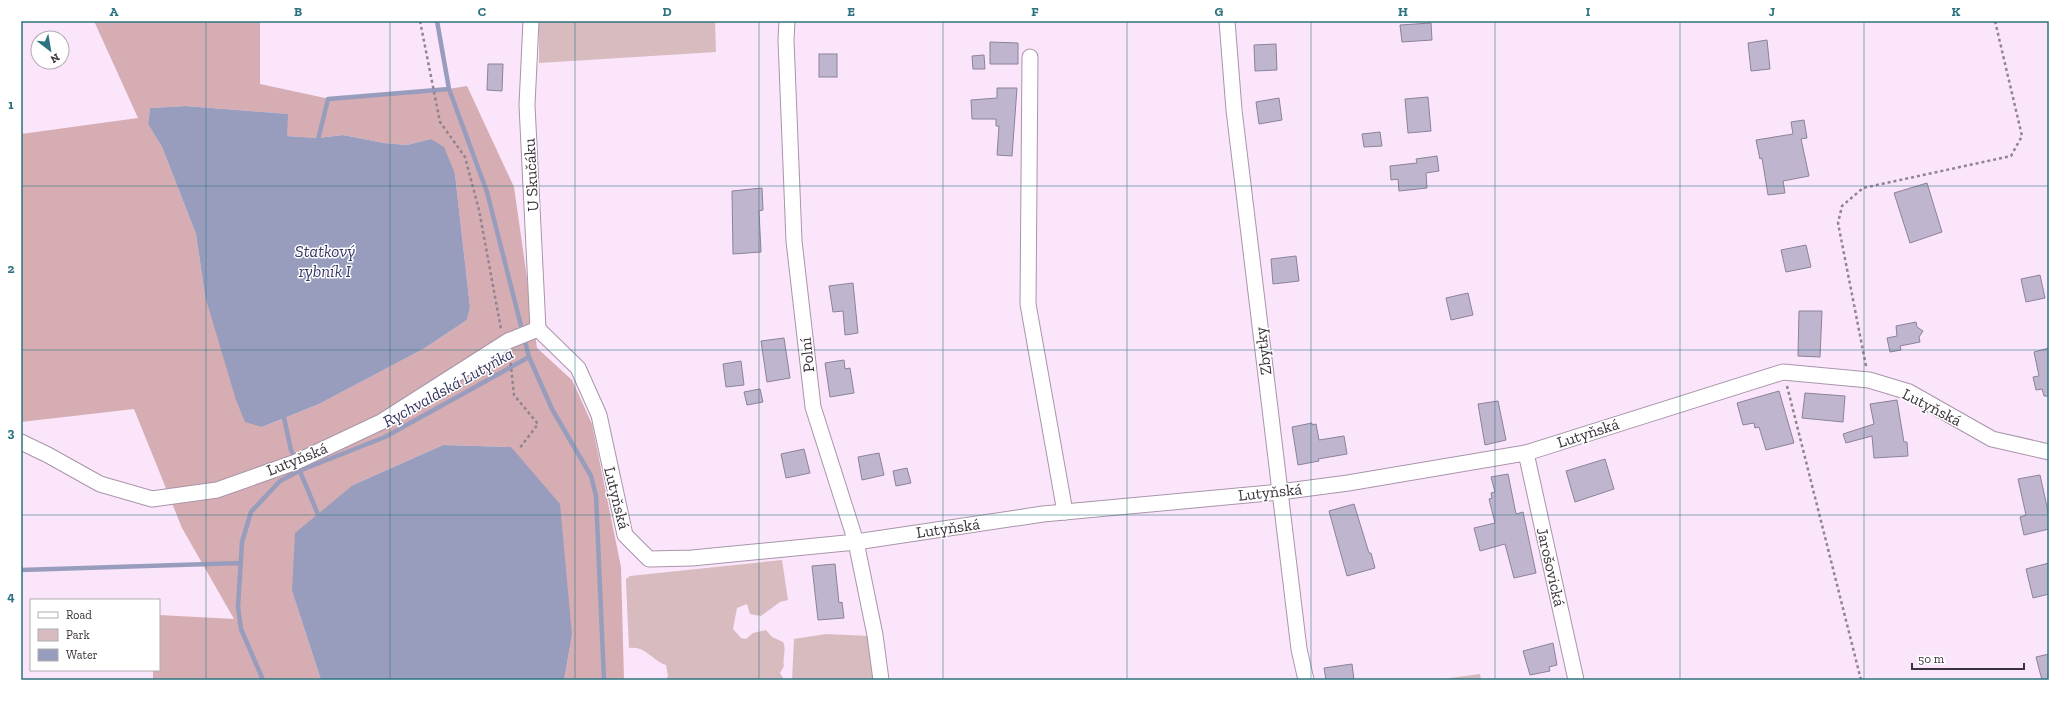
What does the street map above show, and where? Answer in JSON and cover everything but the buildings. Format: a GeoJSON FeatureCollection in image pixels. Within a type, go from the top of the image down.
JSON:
{"type":"FeatureCollection","features":[{"type":"Feature","properties":{"kind":"street","name":"U Skučáku"},"geometry":{"type":"LineString","coordinates":[[531,21],[527,106],[538,329]]}},
{"type":"Feature","properties":{"kind":"street","name":"Polní"},"geometry":{"type":"LineString","coordinates":[[787,21],[786,40],[794,241],[813,407],[856,542],[875,635],[881,680]]}},
{"type":"Feature","properties":{"kind":"street","name":"Zbytky"},"geometry":{"type":"LineString","coordinates":[[1227,21],[1234,110],[1299,649],[1306,680]]}},
{"type":"Feature","properties":{"kind":"street"},"geometry":{"type":"LineString","coordinates":[[1030,57],[1028,304],[1065,512]]}},
{"type":"Feature","properties":{"kind":"street","name":"Lutyňská"},"geometry":{"type":"LineString","coordinates":[[21,442],[100,484],[152,498],[217,490],[296,462],[381,422],[508,341],[538,329],[578,368],[599,415],[625,535],[649,559],[692,558],[856,542],[1065,512],[1280,492],[1348,483],[1526,453],[1784,372],[1869,380],[1909,392],[1992,439],[2049,452]]}},
{"type":"Feature","properties":{"kind":"street","name":"Jarošovická"},"geometry":{"type":"LineString","coordinates":[[1526,453],[1576,680]]}},
{"type":"Feature","properties":{"kind":"path"},"geometry":{"type":"LineString","coordinates":[[420,21],[440,122],[465,157],[478,210],[500,327],[508,341],[514,395],[538,424],[520,449]]}},
{"type":"Feature","properties":{"kind":"path"},"geometry":{"type":"LineString","coordinates":[[1869,380],[1838,222],[1842,206],[1863,188],[2010,156],[2022,136],[1995,21]]}},
{"type":"Feature","properties":{"kind":"path"},"geometry":{"type":"LineString","coordinates":[[1784,372],[1861,680]]}},
{"type":"Feature","properties":{"kind":"green space"},"geometry":{"type":"Polygon","coordinates":[[[539,21],[715,21],[716,52],[539,63],[539,21]]]}},
{"type":"Feature","properties":{"kind":"green space"},"geometry":{"type":"Polygon","coordinates":[[[782,560],[788,600],[780,602],[761,616],[750,614],[747,604],[737,608],[733,629],[741,638],[746,639],[753,633],[766,630],[772,637],[783,642],[785,648],[784,666],[780,673],[784,680],[666,680],[668,676],[666,665],[640,649],[629,648],[626,579],[630,576],[782,560]]]}},
{"type":"Feature","properties":{"kind":"green space"},"geometry":{"type":"Polygon","coordinates":[[[826,634],[869,636],[875,680],[792,680],[794,639],[826,634]]]}},
{"type":"Feature","properties":{"kind":"green space"},"geometry":{"type":"Polygon","coordinates":[[[1480,674],[1481,680],[1435,680],[1480,674]]]}},
{"type":"Feature","properties":{"kind":"shaded area"},"geometry":{"type":"Polygon","coordinates":[[[94,21],[260,21],[260,84],[325,98],[430,92],[467,86],[514,187],[537,348],[572,380],[592,424],[621,567],[624,680],[564,680],[572,635],[511,447],[443,445],[353,485],[292,591],[321,680],[153,680],[153,671],[160,671],[160,615],[234,619],[182,528],[134,409],[21,422],[21,134],[138,118],[94,21]],[[187,106],[150,108],[148,124],[162,147],[196,234],[205,296],[262,427],[319,404],[425,348],[467,320],[470,307],[455,174],[431,139],[407,145],[384,143],[343,135],[318,138],[287,136],[287,114],[187,106]]]}},
{"type":"Feature","properties":{"kind":"water","name":"Statkový rybník I"},"geometry":{"type":"Polygon","coordinates":[[[186,106],[288,114],[287,136],[318,138],[343,135],[384,143],[407,145],[431,139],[444,147],[455,174],[470,307],[467,320],[425,348],[319,404],[262,427],[245,422],[236,400],[205,296],[196,234],[162,147],[148,124],[150,108],[186,106]]]}},
{"type":"Feature","properties":{"kind":"water"},"geometry":{"type":"Polygon","coordinates":[[[443,445],[511,447],[560,504],[572,635],[564,680],[321,680],[292,591],[295,533],[353,485],[443,445]]]}},
{"type":"Feature","properties":{"kind":"waterway","name":"Rychvaldská Lutyňka"},"geometry":{"type":"LineString","coordinates":[[437,21],[449,89],[487,192],[529,357],[552,409],[591,476],[596,496],[604,680]]}},
{"type":"Feature","properties":{"kind":"waterway"},"geometry":{"type":"LineString","coordinates":[[317,144],[328,99],[449,89]]}},
{"type":"Feature","properties":{"kind":"waterway","name":"Rychvaldská Lutyňka"},"geometry":{"type":"LineString","coordinates":[[263,680],[241,629],[238,607],[242,542],[251,512],[280,481],[299,471],[385,437],[529,357]]}},
{"type":"Feature","properties":{"kind":"waterway","name":"Rychvaldská Lutyňka"},"geometry":{"type":"LineString","coordinates":[[283,413],[291,450],[320,519]]}},
{"type":"Feature","properties":{"kind":"waterway"},"geometry":{"type":"LineString","coordinates":[[21,570],[241,563]]}}]}
